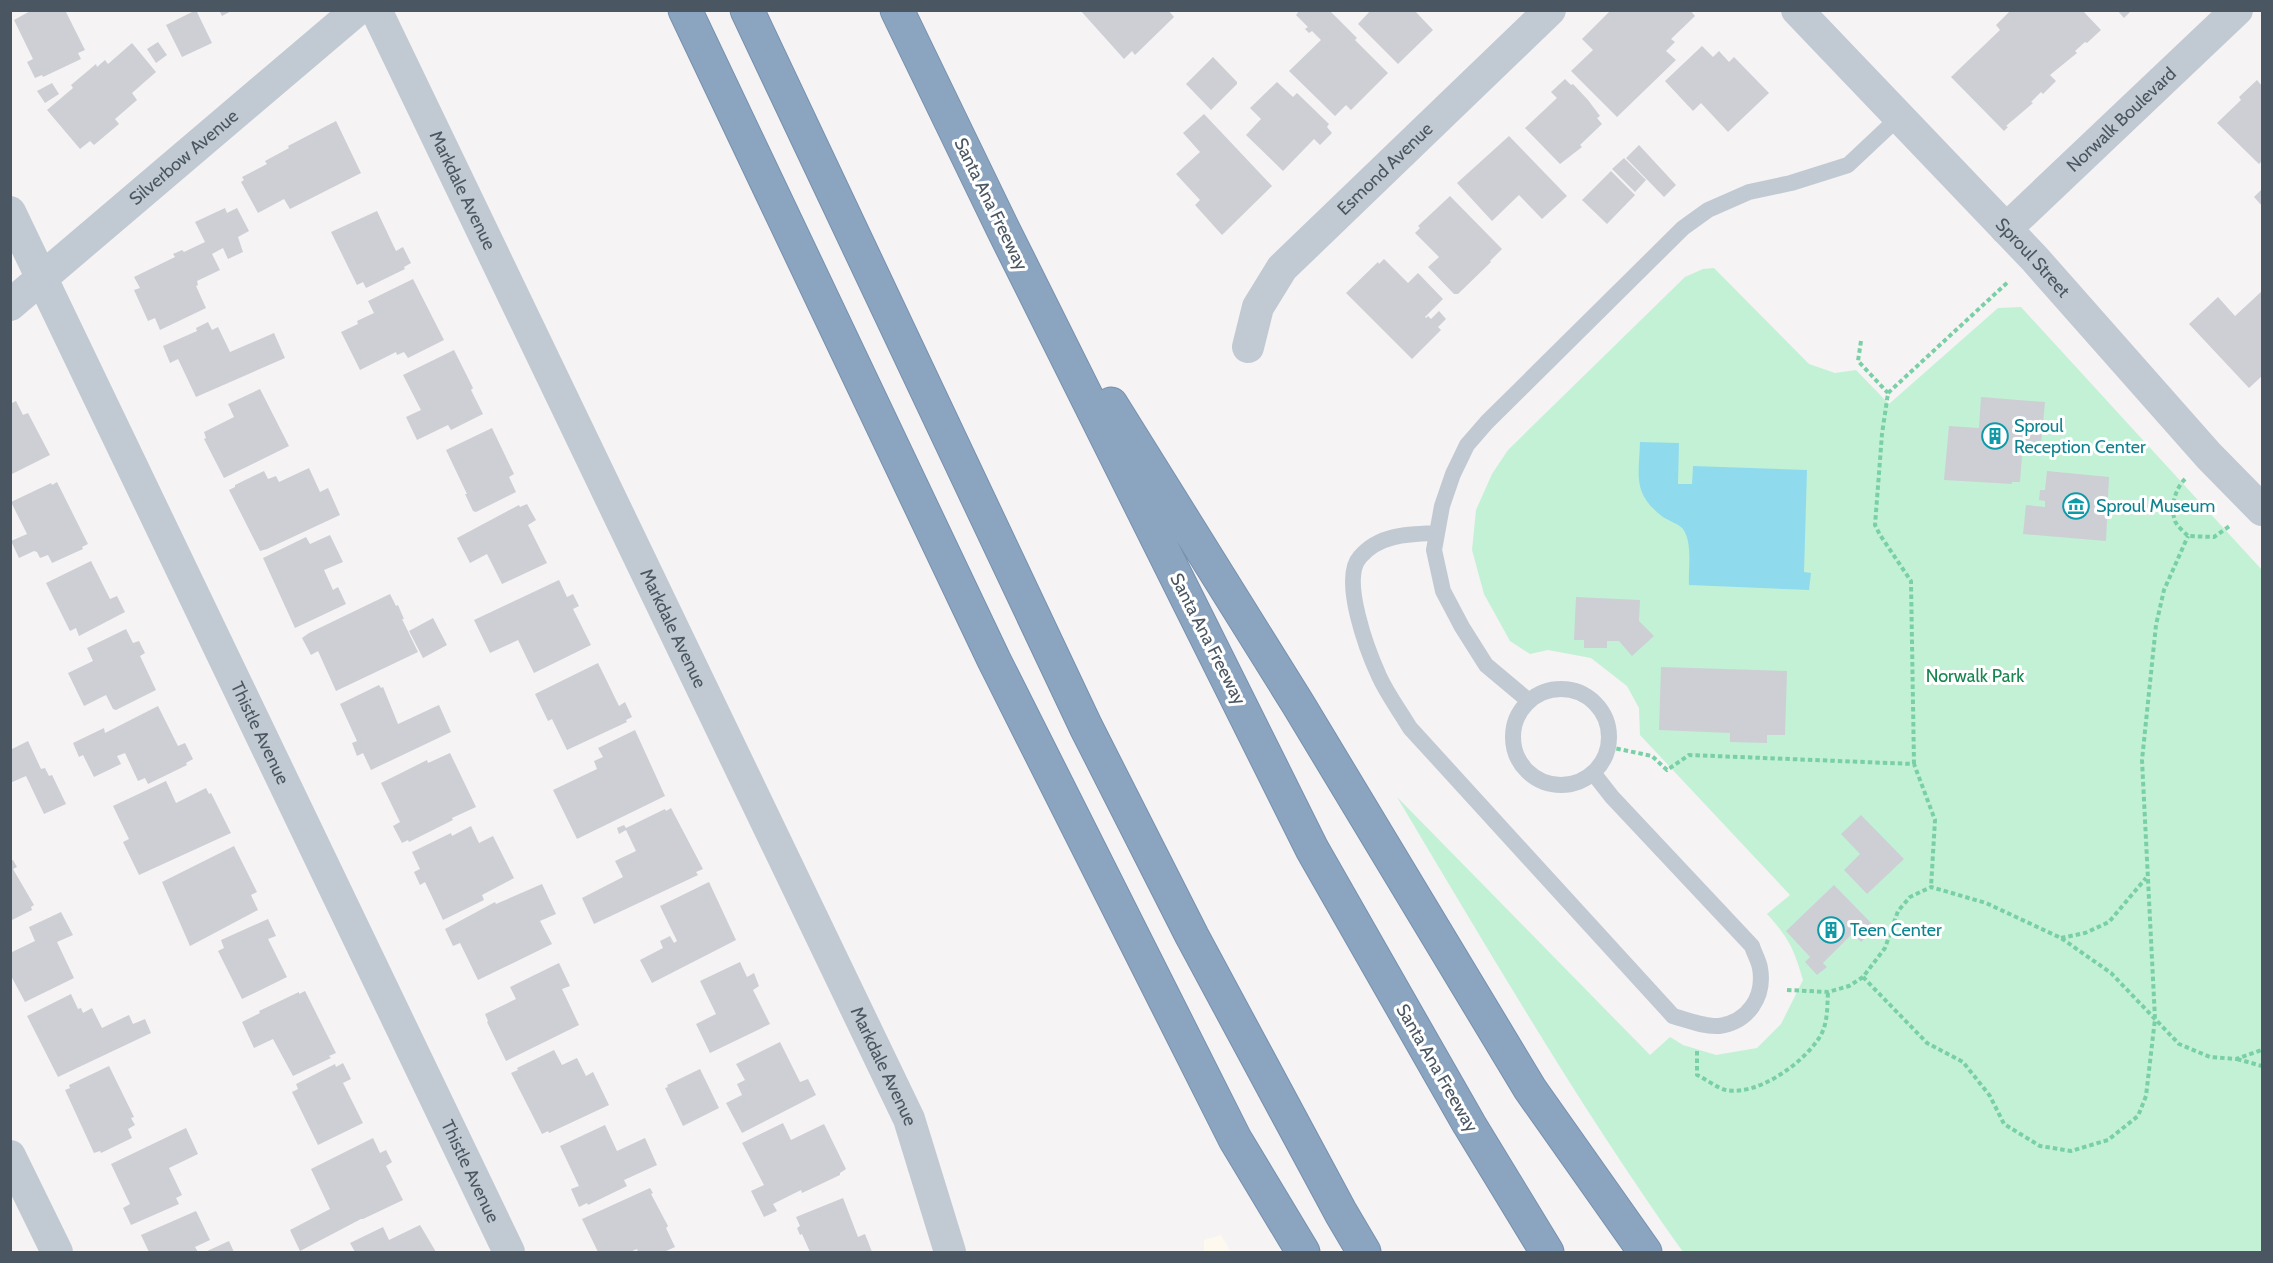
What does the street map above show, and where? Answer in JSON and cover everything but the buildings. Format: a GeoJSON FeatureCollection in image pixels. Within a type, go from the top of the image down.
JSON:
{"type":"FeatureCollection","features":[{"type":"Feature","properties":{"kind":"highway"},"geometry":{"type":"LineString","coordinates":[[685,10],[999,670],[1235,1139],[1303,1252]]}},
{"type":"Feature","properties":{"kind":"highway"},"geometry":{"type":"LineString","coordinates":[[747,10],[1086,728],[1192,936],[1364,1252]]}},
{"type":"Feature","properties":{"kind":"highway","name":"Santa Ana Freeway"},"geometry":{"type":"LineString","coordinates":[[897,10],[1312,849],[1469,1124],[1547,1252]]}},
{"type":"Feature","properties":{"kind":"highway"},"geometry":{"type":"LineString","coordinates":[[1002,226],[1298,704],[1530,1089],[1645,1252]]}},
{"type":"Feature","properties":{"kind":"street","name":"Silverbow Avenue"},"geometry":{"type":"LineString","coordinates":[[10,305],[357,10]]}},
{"type":"Feature","properties":{"kind":"street","name":"Markdale Avenue"},"geometry":{"type":"LineString","coordinates":[[376,10],[909,1119],[950,1252]]}},
{"type":"Feature","properties":{"kind":"street","name":"Esmond Avenue"},"geometry":{"type":"LineString","coordinates":[[1248,347],[1258,308],[1282,268],[1550,10]]}},
{"type":"Feature","properties":{"kind":"street","name":"Sproul Street"},"geometry":{"type":"LineString","coordinates":[[1797,10],[2034,258],[2210,456],[2260,507]]}},
{"type":"Feature","properties":{"kind":"street","name":"Norwalk Boulevard"},"geometry":{"type":"LineString","coordinates":[[2006,229],[2234,12]]}},
{"type":"Feature","properties":{"kind":"street","name":"Thistle Avenue"},"geometry":{"type":"LineString","coordinates":[[10,212],[509,1252]]}},
{"type":"Feature","properties":{"kind":"street"},"geometry":{"type":"LineString","coordinates":[[10,1156],[57,1252]]}},
{"type":"Feature","properties":{"kind":"lane"},"geometry":{"type":"LineString","coordinates":[[1529,701],[1486,665],[1443,591],[1434,550],[1442,506],[1453,474],[1467,445],[1487,422],[1683,228],[1708,210],[1749,192],[1791,183],[1848,165],[1899,118]]}},
{"type":"Feature","properties":{"kind":"lane"},"geometry":{"type":"LineString","coordinates":[[1437,533],[1398,535],[1371,547],[1358,559],[1352,578],[1363,633],[1379,677],[1410,728],[1673,1016],[1718,1026],[1736,1020],[1754,1008],[1760,988],[1760,968],[1752,946],[1612,797],[1594,774]]}},
{"type":"Feature","properties":{"kind":"lane"},"geometry":{"type":"LineString","coordinates":[[1569,690],[1591,699],[1602,712],[1610,731],[1609,747],[1603,762],[1594,774],[1582,781],[1566,785],[1542,781],[1528,772],[1518,759],[1513,739],[1514,726],[1521,710],[1529,701],[1544,692],[1569,690]]}},
{"type":"Feature","properties":{"kind":"path"},"geometry":{"type":"LineString","coordinates":[[1931,887],[1935,820],[1914,764],[1911,581],[1875,525],[1882,434],[1888,393],[2010,281]]}},
{"type":"Feature","properties":{"kind":"path"},"geometry":{"type":"LineString","coordinates":[[1861,341],[1858,361],[1888,393]]}},
{"type":"Feature","properties":{"kind":"path"},"geometry":{"type":"LineString","coordinates":[[2210,456],[2182,482],[2173,506],[2176,522],[2188,536],[2214,537],[2260,507]]}},
{"type":"Feature","properties":{"kind":"path"},"geometry":{"type":"LineString","coordinates":[[1863,977],[1927,1043],[1963,1062],[1990,1096],[2004,1124],[2040,1146],[2072,1151],[2108,1140],[2138,1116],[2146,1096],[2155,1019],[2142,760],[2156,625],[2164,590],[2188,536]]}},
{"type":"Feature","properties":{"kind":"path"},"geometry":{"type":"LineString","coordinates":[[1609,747],[1652,756],[1667,770],[1689,755],[1914,764]]}},
{"type":"Feature","properties":{"kind":"path"},"geometry":{"type":"LineString","coordinates":[[2061,938],[2085,933],[2109,922],[2147,878]]}},
{"type":"Feature","properties":{"kind":"path"},"geometry":{"type":"LineString","coordinates":[[1760,988],[1828,992],[1849,986],[1863,977],[1885,948],[1898,911],[1910,897],[1931,887],[1986,903],[2061,938],[2111,973],[2179,1044],[2210,1057],[2236,1059],[2262,1066]]}},
{"type":"Feature","properties":{"kind":"path"},"geometry":{"type":"LineString","coordinates":[[1698,1023],[1697,1075],[1726,1090],[1749,1089],[1773,1080],[1818,1041],[1827,1018],[1828,992]]}},
{"type":"Feature","properties":{"kind":"path"},"geometry":{"type":"LineString","coordinates":[[2236,1059],[2262,1050]]}},
{"type":"Feature","properties":{"kind":"shaded area"},"geometry":{"type":"Polygon","coordinates":[[[1221,1235],[1231,1252],[1204,1252],[1204,1240],[1221,1235]]]}},
{"type":"Feature","properties":{"kind":"green space","name":"Norwalk Park"},"geometry":{"type":"Polygon","coordinates":[[[1714,268],[1809,364],[1835,373],[1856,370],[1889,404],[1998,308],[2021,307],[2262,570],[2262,1252],[1683,1252],[1571,1084],[1397,797],[1650,1055],[1670,1037],[1683,1045],[1716,1055],[1757,1048],[1781,1024],[1803,980],[1790,944],[1767,914],[1790,895],[1640,735],[1639,708],[1627,686],[1591,658],[1548,650],[1530,654],[1510,641],[1484,594],[1472,550],[1476,510],[1492,474],[1508,450],[1685,277],[1703,269],[1714,268]]]}},
{"type":"Feature","properties":{"kind":"water"},"geometry":{"type":"Polygon","coordinates":[[[1640,442],[1679,443],[1678,484],[1692,484],[1693,466],[1807,470],[1804,572],[1811,573],[1809,590],[1689,585],[1689,549],[1683,529],[1653,508],[1642,492],[1639,475],[1640,442]]]}},
{"type":"Feature","properties":{"kind":"place","name":"Sproul Reception Center"},"geometry":{"type":"Point","coordinates":[1995,436]}},
{"type":"Feature","properties":{"kind":"place","name":"Sproul Museum"},"geometry":{"type":"Point","coordinates":[2076,506]}},
{"type":"Feature","properties":{"kind":"place","name":"Teen Center"},"geometry":{"type":"Point","coordinates":[1831,930]}}]}
